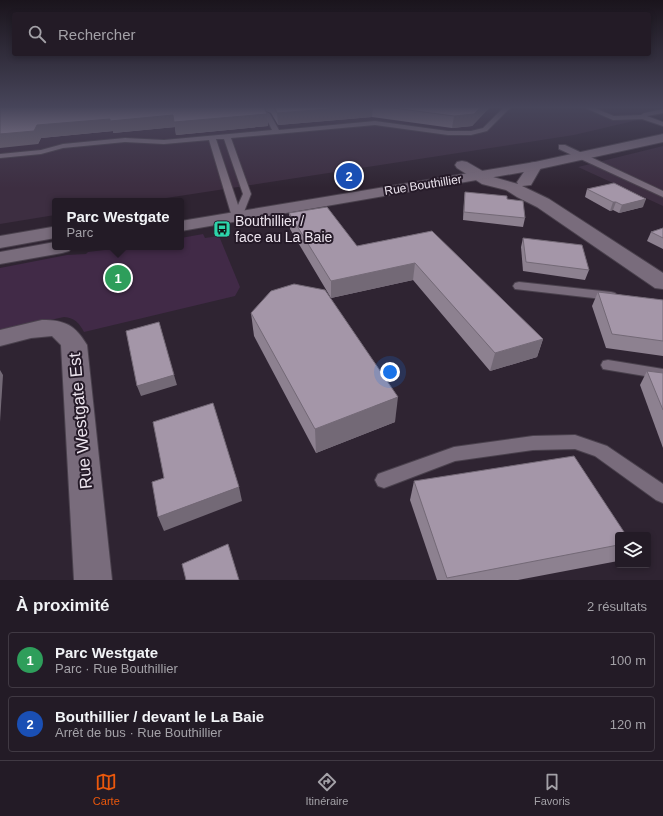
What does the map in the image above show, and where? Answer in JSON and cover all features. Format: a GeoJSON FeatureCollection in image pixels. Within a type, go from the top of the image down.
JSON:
{"type":"FeatureCollection","features":[{"type":"Feature","properties":{"kind":"street","name":"Rue Bouthillier"},"geometry":{"type":"LineString","coordinates":[[184,225],[238,207],[562,147],[621,134]]}},
{"type":"Feature","properties":{"kind":"street","name":"Rue Bouthillier"},"geometry":{"type":"LineString","coordinates":[[184,212],[238,207],[479,176],[530,174],[582,156],[663,138]]}},
{"type":"Feature","properties":{"kind":"street"},"geometry":{"type":"LineString","coordinates":[[462,165],[492,183],[507,185],[543,203],[663,283]]}},
{"type":"Feature","properties":{"kind":"street"},"geometry":{"type":"LineString","coordinates":[[507,185],[530,174],[535,191],[543,203]]}},
{"type":"Feature","properties":{"kind":"street"},"geometry":{"type":"LineString","coordinates":[[0,242],[52,233]]}},
{"type":"Feature","properties":{"kind":"street"},"geometry":{"type":"LineString","coordinates":[[0,258],[52,249]]}},
{"type":"Feature","properties":{"kind":"street","name":"Rue Westgate Est"},"geometry":{"type":"LineString","coordinates":[[0,338],[50,328],[61,329],[65,332],[74,345],[93,580]]}},
{"type":"Feature","properties":{"kind":"lane"},"geometry":{"type":"LineString","coordinates":[[0,156],[41,152],[63,146],[125,140],[157,142],[246,134]]}},
{"type":"Feature","properties":{"kind":"lane"},"geometry":{"type":"LineString","coordinates":[[227,136],[247,194],[238,207]]}},
{"type":"Feature","properties":{"kind":"lane"},"geometry":{"type":"LineString","coordinates":[[212,137],[238,207]]}},
{"type":"Feature","properties":{"kind":"lane"},"geometry":{"type":"LineString","coordinates":[[562,147],[663,194]]}},
{"type":"Feature","properties":{"kind":"lane"},"geometry":{"type":"LineString","coordinates":[[519,286],[625,298]]}},
{"type":"Feature","properties":{"kind":"lane"},"geometry":{"type":"LineString","coordinates":[[608,365],[663,374]]}},
{"type":"Feature","properties":{"kind":"lane"},"geometry":{"type":"LineString","coordinates":[[384,480],[454,454],[533,443],[575,442],[601,451],[663,494]]}},
{"type":"Feature","properties":{"kind":"shaded area"},"geometry":{"type":"Polygon","coordinates":[[[0,134],[578,134],[166,198],[52,198],[52,215],[0,224],[0,134]]]}},
{"type":"Feature","properties":{"kind":"shaded area"},"geometry":{"type":"Polygon","coordinates":[[[663,146],[663,206],[578,167],[663,146]]]}},
{"type":"Feature","properties":{"kind":"shaded area"},"geometry":{"type":"Polygon","coordinates":[[[203,234],[205,238],[219,236],[240,287],[235,296],[84,332],[71,318],[64,317],[0,331],[0,268],[67,255],[86,254],[88,252],[104,250],[184,250],[184,237],[203,234]]]}},
{"type":"Feature","properties":{"kind":"building"},"geometry":{"type":"Polygon","coordinates":[[[614,183],[646,199],[622,205],[587,189],[614,183]]]}},
{"type":"Feature","properties":{"kind":"building"},"geometry":{"type":"Polygon","coordinates":[[[465,192],[507,196],[507,199],[523,201],[525,218],[464,212],[465,192]]]}},
{"type":"Feature","properties":{"kind":"building"},"geometry":{"type":"Polygon","coordinates":[[[327,207],[357,246],[432,231],[543,339],[495,353],[415,263],[331,281],[289,213],[327,207]]]}},
{"type":"Feature","properties":{"kind":"building"},"geometry":{"type":"Polygon","coordinates":[[[663,228],[663,238],[651,232],[663,228]]]}},
{"type":"Feature","properties":{"kind":"building"},"geometry":{"type":"Polygon","coordinates":[[[523,238],[582,245],[589,270],[526,262],[523,238]]]}},
{"type":"Feature","properties":{"kind":"building"},"geometry":{"type":"Polygon","coordinates":[[[294,284],[325,290],[398,397],[315,429],[251,313],[271,291],[294,284]]]}},
{"type":"Feature","properties":{"kind":"building"},"geometry":{"type":"Polygon","coordinates":[[[598,292],[663,300],[663,341],[612,334],[598,292]]]}},
{"type":"Feature","properties":{"kind":"building"},"geometry":{"type":"Polygon","coordinates":[[[159,322],[174,375],[137,386],[126,331],[159,322]]]}},
{"type":"Feature","properties":{"kind":"building"},"geometry":{"type":"Polygon","coordinates":[[[647,371],[663,373],[663,410],[647,371]]]}},
{"type":"Feature","properties":{"kind":"building"},"geometry":{"type":"Polygon","coordinates":[[[213,403],[239,487],[158,517],[152,482],[164,478],[153,422],[213,403]]]}},
{"type":"Feature","properties":{"kind":"building"},"geometry":{"type":"Polygon","coordinates":[[[574,456],[624,532],[615,532],[615,546],[447,578],[414,481],[574,456]]]}},
{"type":"Feature","properties":{"kind":"building"},"geometry":{"type":"Polygon","coordinates":[[[228,544],[239,580],[186,580],[182,564],[228,544]]]}},
{"type":"Feature","properties":{"kind":"place","name":"Bouthillier / devant le La Baie"},"geometry":{"type":"Point","coordinates":[349,176]}},
{"type":"Feature","properties":{"kind":"place","name":"Bouthillier / face au La Baie"},"geometry":{"type":"Point","coordinates":[222,229]}},
{"type":"Feature","properties":{"kind":"place","name":"Parc Westgate"},"geometry":{"type":"Point","coordinates":[118,278]}}]}
